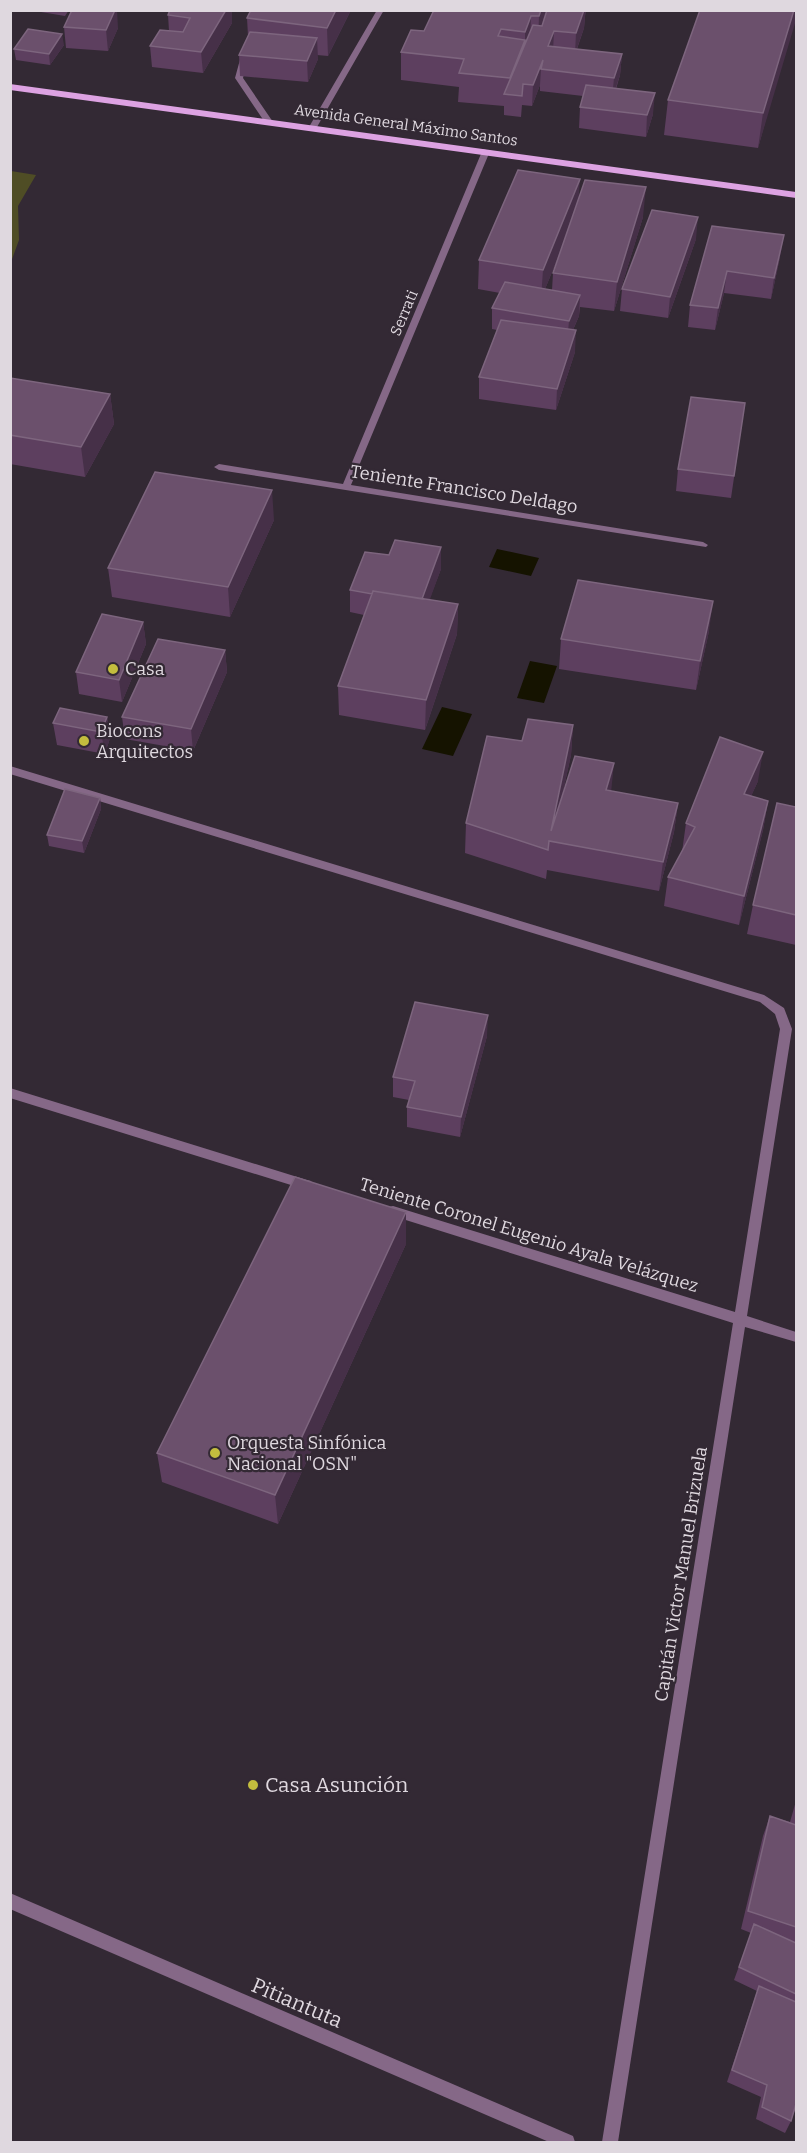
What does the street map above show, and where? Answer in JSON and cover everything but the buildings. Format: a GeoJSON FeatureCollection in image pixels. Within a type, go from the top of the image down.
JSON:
{"type":"FeatureCollection","features":[{"type":"Feature","properties":{"kind":"main road","name":"Avenida General Máximo Santos"},"geometry":{"type":"LineString","coordinates":[[10,87],[796,195]]}},
{"type":"Feature","properties":{"kind":"street"},"geometry":{"type":"LineString","coordinates":[[313,127],[381,10]]}},
{"type":"Feature","properties":{"kind":"street"},"geometry":{"type":"LineString","coordinates":[[246,50],[238,78],[269,122]]}},
{"type":"Feature","properties":{"kind":"street","name":"Serrati"},"geometry":{"type":"LineString","coordinates":[[346,487],[486,151]]}},
{"type":"Feature","properties":{"kind":"street","name":"Teniente Francisco Deldago"},"geometry":{"type":"LineString","coordinates":[[219,467],[703,545]]}},
{"type":"Feature","properties":{"kind":"street","name":"Capitán Victor Manuel Brizuela"},"geometry":{"type":"LineString","coordinates":[[10,770],[764,999],[780,1011],[786,1029],[738,1319],[610,2142]]}},
{"type":"Feature","properties":{"kind":"street"},"geometry":{"type":"LineString","coordinates":[[10,1093],[318,1188]]}},
{"type":"Feature","properties":{"kind":"street","name":"Teniente Coronel Eugenio Ayala Velázquez"},"geometry":{"type":"LineString","coordinates":[[374,1206],[796,1336]]}},
{"type":"Feature","properties":{"kind":"street","name":"Pitiantuta"},"geometry":{"type":"LineString","coordinates":[[10,1901],[567,2142]]}},
{"type":"Feature","properties":{"kind":"shaded area"},"geometry":{"type":"Polygon","coordinates":[[[11,171],[36,175],[18,206],[19,240],[11,262],[11,171]]]}},
{"type":"Feature","properties":{"kind":"shaded area"},"geometry":{"type":"Polygon","coordinates":[[[497,549],[539,558],[531,576],[489,567],[497,549]]]}},
{"type":"Feature","properties":{"kind":"shaded area"},"geometry":{"type":"Polygon","coordinates":[[[530,661],[557,666],[544,703],[517,698],[530,661]]]}},
{"type":"Feature","properties":{"kind":"shaded area"},"geometry":{"type":"Polygon","coordinates":[[[442,707],[472,714],[453,756],[422,749],[442,707]]]}},
{"type":"Feature","properties":{"kind":"place","name":"Casa"},"geometry":{"type":"Point","coordinates":[113,669]}},
{"type":"Feature","properties":{"kind":"place","name":"Biocons Arquitectos"},"geometry":{"type":"Point","coordinates":[84,741]}},
{"type":"Feature","properties":{"kind":"place","name":"Orquesta Sinfónica Nacional \"OSN\""},"geometry":{"type":"Point","coordinates":[215,1453]}},
{"type":"Feature","properties":{"kind":"place","name":"Casa Asunción"},"geometry":{"type":"Point","coordinates":[253,1785]}}]}
